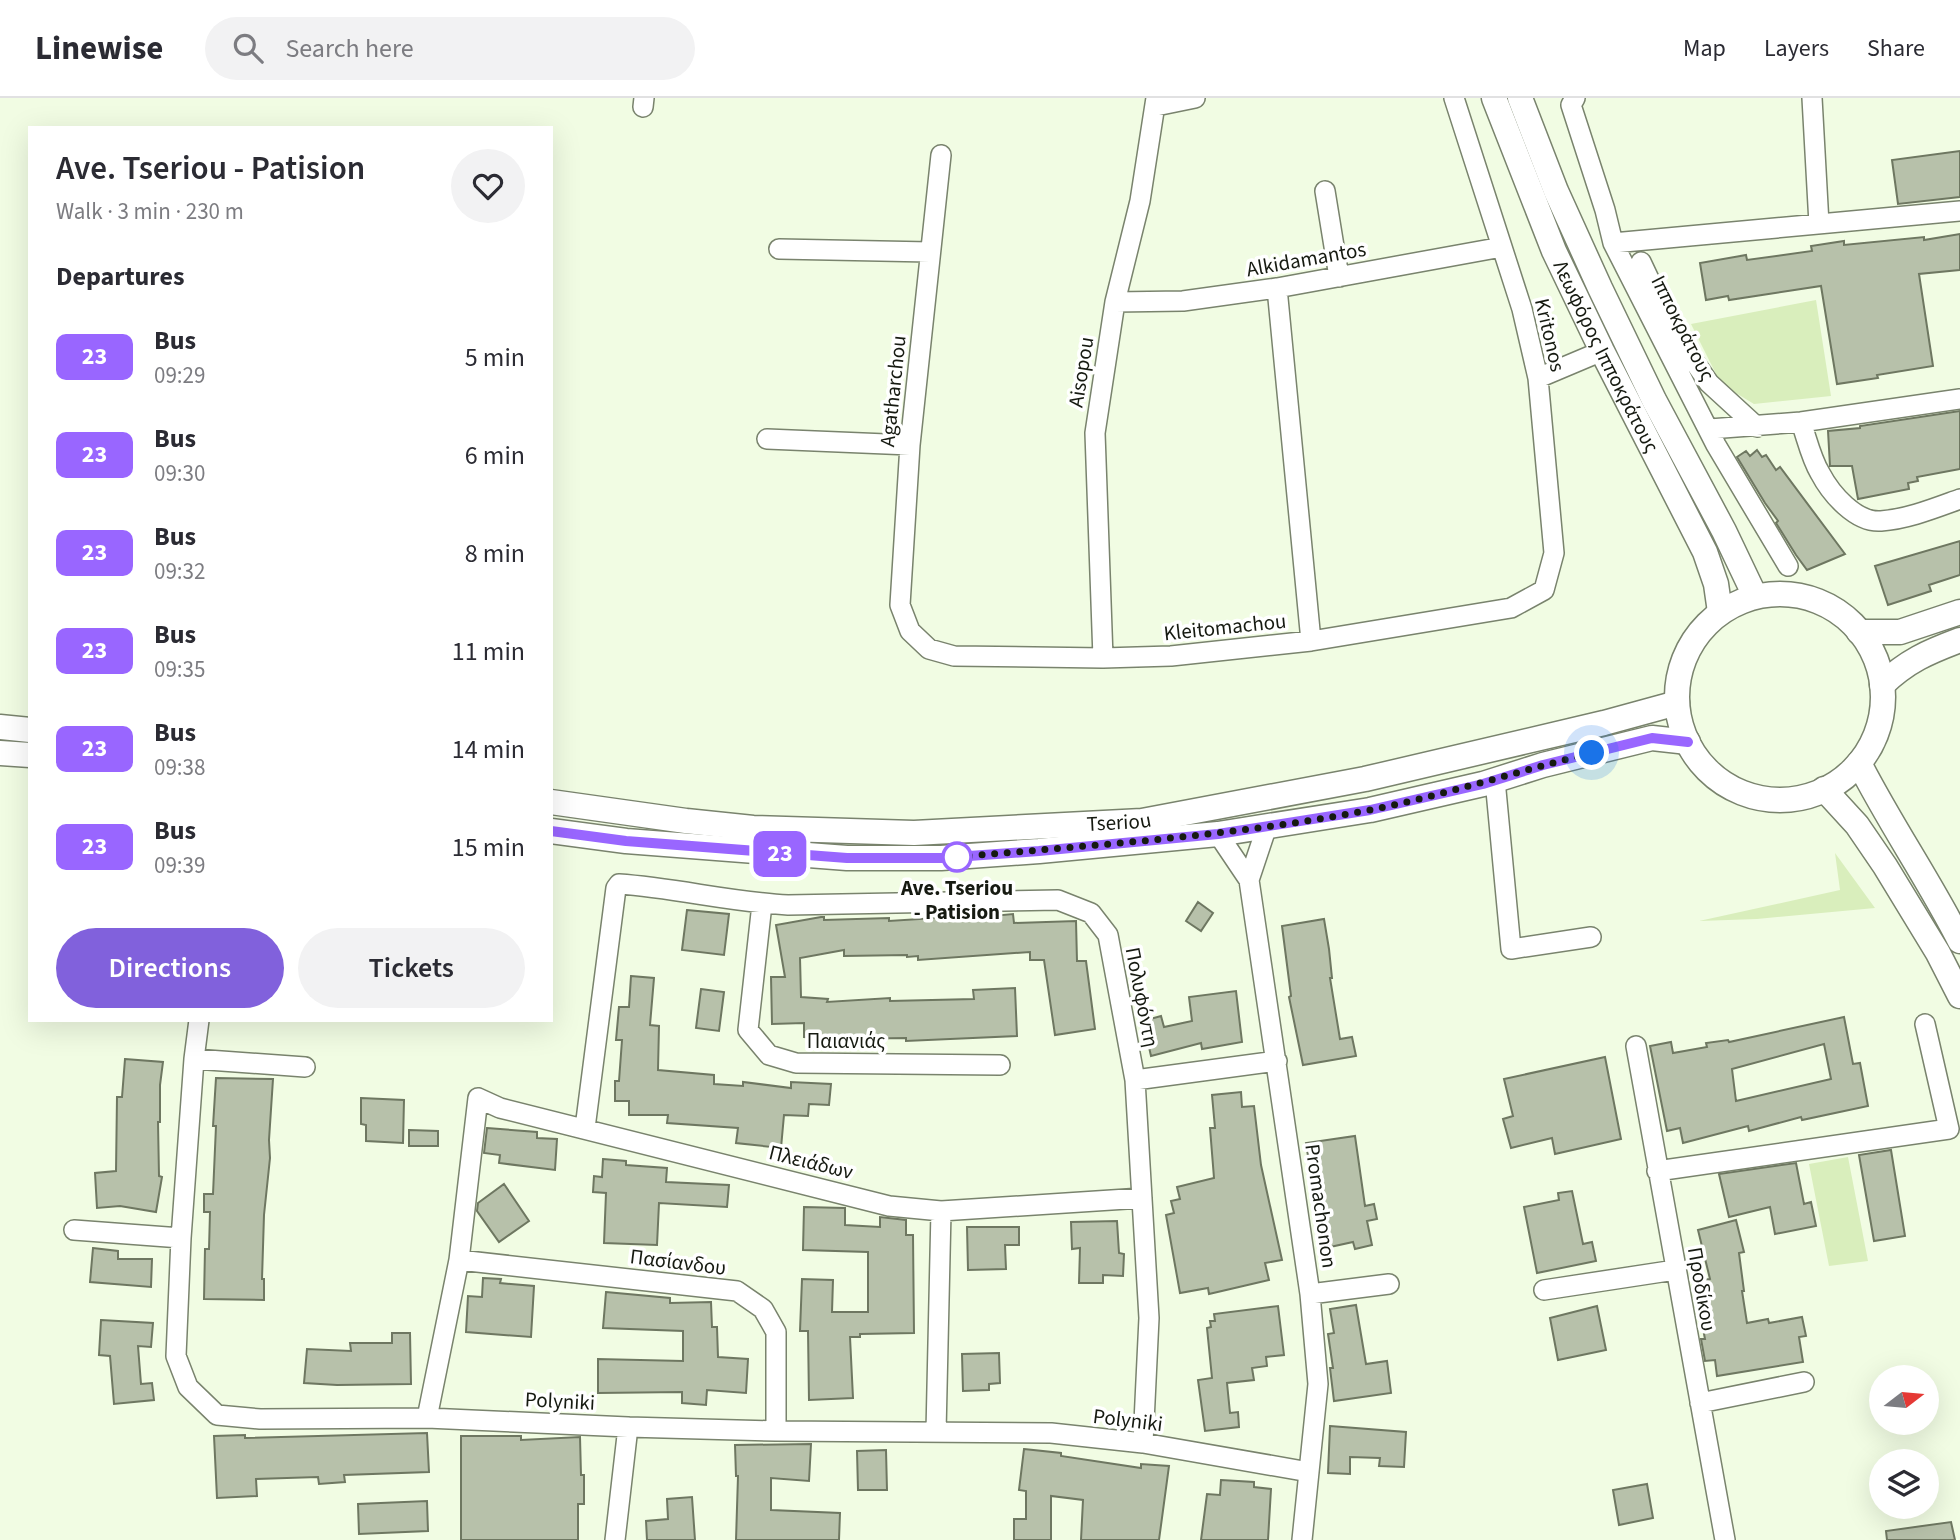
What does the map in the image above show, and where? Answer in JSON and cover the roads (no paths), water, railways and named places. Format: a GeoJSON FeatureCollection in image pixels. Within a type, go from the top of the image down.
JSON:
{"type":"FeatureCollection","features":[{"type":"Feature","properties":{"kind":"main road","name":"Λεωφόρος Ιπποκράτους"},"geometry":{"type":"LineString","coordinates":[[1494,98],[1554,251],[1705,552],[1716,584],[1720,612]]}},
{"type":"Feature","properties":{"kind":"main road","name":"Λεωφόρος Ιπποκράτους"},"geometry":{"type":"LineString","coordinates":[[1520,98],[1556,191],[1600,288],[1755,596]]}},
{"type":"Feature","properties":{"kind":"main road"},"geometry":{"type":"LineString","coordinates":[[1782,593],[1810,598],[1835,610],[1859,632],[1872,651],[1882,685],[1882,713],[1874,740],[1859,763],[1835,785],[1805,797],[1778,800],[1752,797],[1727,786],[1706,769],[1688,742],[1680,723],[1677,703],[1681,668],[1696,637],[1720,612],[1755,596],[1782,593]]}},
{"type":"Feature","properties":{"kind":"main road"},"geometry":{"type":"LineString","coordinates":[[1859,632],[1900,632],[1960,612]]}},
{"type":"Feature","properties":{"kind":"main road"},"geometry":{"type":"LineString","coordinates":[[1882,685],[1902,667],[1926,653],[1960,640]]}},
{"type":"Feature","properties":{"kind":"main road","name":"Tseriou"},"geometry":{"type":"LineString","coordinates":[[553,803],[753,828],[914,833],[1142,821],[1365,779],[1594,726],[1677,703]]}},
{"type":"Feature","properties":{"kind":"main road"},"geometry":{"type":"LineString","coordinates":[[0,727],[28,730]]}},
{"type":"Feature","properties":{"kind":"main road","name":"Tseriou"},"geometry":{"type":"LineString","coordinates":[[553,831],[626,841],[847,858],[965,856],[1218,834],[1370,810],[1652,738],[1688,742]]}},
{"type":"Feature","properties":{"kind":"main road"},"geometry":{"type":"LineString","coordinates":[[0,753],[28,755]]}},
{"type":"Feature","properties":{"kind":"main road"},"geometry":{"type":"LineString","coordinates":[[1859,763],[1960,941]]}},
{"type":"Feature","properties":{"kind":"main road"},"geometry":{"type":"LineString","coordinates":[[1824,789],[1857,825],[1885,866],[1938,953],[1960,996]]}},
{"type":"Feature","properties":{"kind":"street"},"geometry":{"type":"LineString","coordinates":[[1156,102],[1195,98]]}},
{"type":"Feature","properties":{"kind":"street","name":"Kritonos"},"geometry":{"type":"LineString","coordinates":[[1454,98],[1522,309],[1538,378],[1554,554],[1544,590]]}},
{"type":"Feature","properties":{"kind":"street","name":"Ιπποκράτους"},"geometry":{"type":"LineString","coordinates":[[1575,98],[1571,105],[1613,243],[1716,445],[1788,566]]}},
{"type":"Feature","properties":{"kind":"street"},"geometry":{"type":"LineString","coordinates":[[1812,98],[1819,224]]}},
{"type":"Feature","properties":{"kind":"street","name":"Aisopou"},"geometry":{"type":"LineString","coordinates":[[1103,658],[1095,433],[1115,302],[1140,201],[1156,102]]}},
{"type":"Feature","properties":{"kind":"street","name":"Agatharchou"},"geometry":{"type":"LineString","coordinates":[[910,631],[900,605],[910,445],[941,155]]}},
{"type":"Feature","properties":{"kind":"street"},"geometry":{"type":"LineString","coordinates":[[1325,191],[1339,276]]}},
{"type":"Feature","properties":{"kind":"street"},"geometry":{"type":"LineString","coordinates":[[1613,243],[1960,211]]}},
{"type":"Feature","properties":{"kind":"street","name":"Alkidamantos"},"geometry":{"type":"LineString","coordinates":[[1115,302],[1183,301],[1277,288],[1502,247]]}},
{"type":"Feature","properties":{"kind":"street"},"geometry":{"type":"LineString","coordinates":[[779,248],[930,252]]}},
{"type":"Feature","properties":{"kind":"street"},"geometry":{"type":"LineString","coordinates":[[1641,262],[1675,334],[1709,383],[1757,427]]}},
{"type":"Feature","properties":{"kind":"street"},"geometry":{"type":"LineString","coordinates":[[1277,288],[1311,641]]}},
{"type":"Feature","properties":{"kind":"street"},"geometry":{"type":"LineString","coordinates":[[1538,378],[1602,351]]}},
{"type":"Feature","properties":{"kind":"street"},"geometry":{"type":"LineString","coordinates":[[1682,452],[1710,429],[1801,422],[1960,399]]}},
{"type":"Feature","properties":{"kind":"street"},"geometry":{"type":"LineString","coordinates":[[1801,422],[1820,473],[1846,507],[1861,518],[1878,522],[1898,519],[1960,499]]}},
{"type":"Feature","properties":{"kind":"street"},"geometry":{"type":"LineString","coordinates":[[766,439],[910,445]]}},
{"type":"Feature","properties":{"kind":"street","name":"Kleitomachou"},"geometry":{"type":"LineString","coordinates":[[910,631],[929,649],[954,656],[1171,656],[1311,641],[1511,608],[1544,590]]}},
{"type":"Feature","properties":{"kind":"street"},"geometry":{"type":"LineString","coordinates":[[1495,780],[1511,949],[1591,937]]}},
{"type":"Feature","properties":{"kind":"street","name":"Promachonon"},"geometry":{"type":"LineString","coordinates":[[1249,880],[1267,826]]}},
{"type":"Feature","properties":{"kind":"street","name":"Promachonon"},"geometry":{"type":"LineString","coordinates":[[1218,834],[1249,880],[1310,1294],[1318,1384],[1303,1540]]}},
{"type":"Feature","properties":{"kind":"street","name":"Πολυφόντη"},"geometry":{"type":"LineString","coordinates":[[584,1128],[616,887],[619,884],[762,904],[1058,900],[1091,913],[1108,936],[1135,1080],[1149,1318],[1143,1443]]}},
{"type":"Feature","properties":{"kind":"street","name":"Παιανιάς"},"geometry":{"type":"LineString","coordinates":[[762,904],[748,1030],[769,1055],[796,1063],[1000,1065]]}},
{"type":"Feature","properties":{"kind":"street","name":"Polyniki"},"geometry":{"type":"LineString","coordinates":[[199,1022],[181,1238],[176,1356],[188,1387],[217,1415],[260,1419],[427,1418],[776,1431],[1051,1433],[1143,1443],[1309,1472]]}},
{"type":"Feature","properties":{"kind":"street"},"geometry":{"type":"LineString","coordinates":[[1657,1171],[1949,1129],[1926,1024]]}},
{"type":"Feature","properties":{"kind":"street","name":"Προδίκου"},"geometry":{"type":"LineString","coordinates":[[1636,1046],[1725,1540]]}},
{"type":"Feature","properties":{"kind":"street"},"geometry":{"type":"LineString","coordinates":[[194,1059],[304,1067]]}},
{"type":"Feature","properties":{"kind":"street"},"geometry":{"type":"LineString","coordinates":[[1135,1080],[1277,1061]]}},
{"type":"Feature","properties":{"kind":"street","name":"Πλειάδων"},"geometry":{"type":"LineString","coordinates":[[459,1260],[478,1098],[500,1108],[888,1206],[941,1211],[1142,1198]]}},
{"type":"Feature","properties":{"kind":"street"},"geometry":{"type":"LineString","coordinates":[[936,1432],[941,1211]]}},
{"type":"Feature","properties":{"kind":"street"},"geometry":{"type":"LineString","coordinates":[[74,1230],[181,1238]]}},
{"type":"Feature","properties":{"kind":"street"},"geometry":{"type":"LineString","coordinates":[[427,1418],[459,1260]]}},
{"type":"Feature","properties":{"kind":"street","name":"Πασίανδου"},"geometry":{"type":"LineString","coordinates":[[459,1260],[737,1291],[763,1309],[776,1332],[776,1431]]}},
{"type":"Feature","properties":{"kind":"street"},"geometry":{"type":"LineString","coordinates":[[1544,1290],[1675,1270]]}},
{"type":"Feature","properties":{"kind":"street"},"geometry":{"type":"LineString","coordinates":[[1310,1294],[1389,1284]]}},
{"type":"Feature","properties":{"kind":"street"},"geometry":{"type":"LineString","coordinates":[[1700,1403],[1804,1382]]}},
{"type":"Feature","properties":{"kind":"street"},"geometry":{"type":"LineString","coordinates":[[615,1540],[628,1427]]}},
{"type":"Feature","properties":{"kind":"place","name":"Ave. Tseriou - Patision"},"geometry":{"type":"Point","coordinates":[957,857]}}]}
